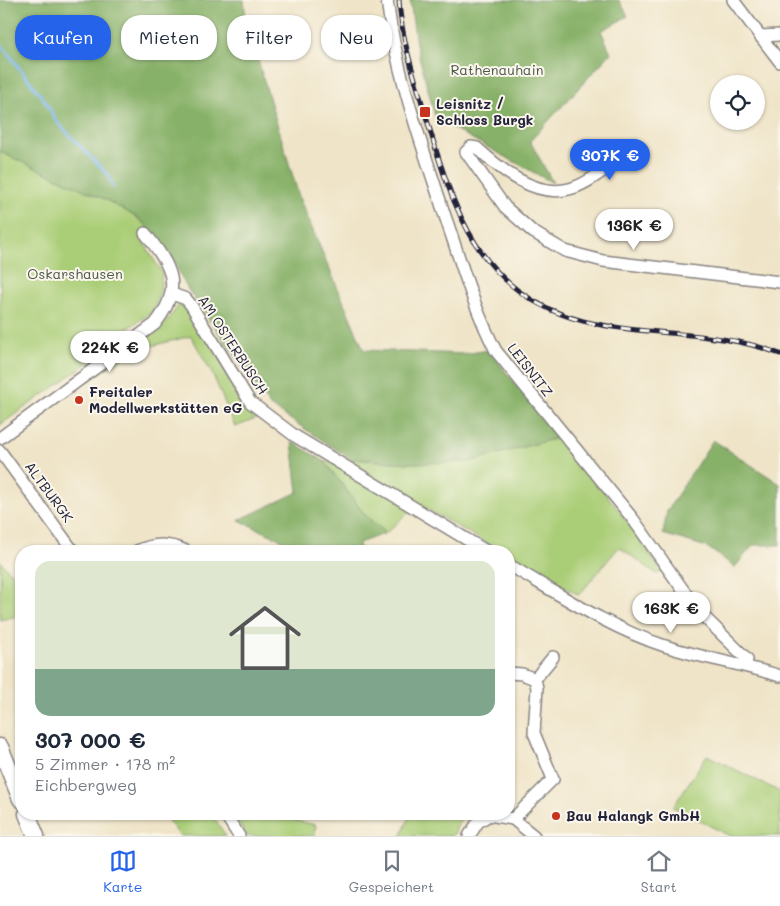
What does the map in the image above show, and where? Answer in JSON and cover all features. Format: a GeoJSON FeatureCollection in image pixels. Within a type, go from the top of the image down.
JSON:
{"type":"FeatureCollection","features":[{"type":"Feature","properties":{"kind":"main road"},"geometry":{"type":"LineString","coordinates":[[0,747],[5,776],[15,790]]}},
{"type":"Feature","properties":{"kind":"main road"},"geometry":{"type":"LineString","coordinates":[[29,820],[36,836]]}},
{"type":"Feature","properties":{"kind":"street","name":"LEISNITZ"},"geometry":{"type":"LineString","coordinates":[[387,0],[392,38],[425,155],[481,320],[496,352],[633,519],[698,610],[747,659],[746,665]]}},
{"type":"Feature","properties":{"kind":"street"},"geometry":{"type":"LineString","coordinates":[[733,0],[780,62]]}},
{"type":"Feature","properties":{"kind":"street"},"geometry":{"type":"LineString","coordinates":[[760,36],[780,35]]}},
{"type":"Feature","properties":{"kind":"street"},"geometry":{"type":"LineString","coordinates":[[616,162],[579,186],[568,190],[554,190],[515,178],[477,148],[471,147],[466,152],[505,207],[533,232],[565,251],[603,260],[780,282]]}},
{"type":"Feature","properties":{"kind":"street"},"geometry":{"type":"LineString","coordinates":[[0,438],[155,324],[166,311],[172,294],[171,279],[165,258],[145,234]]}},
{"type":"Feature","properties":{"kind":"street","name":"AM OSTERBUSCH"},"geometry":{"type":"LineString","coordinates":[[172,294],[186,299],[191,305],[250,402],[295,436],[476,545]]}},
{"type":"Feature","properties":{"kind":"street","name":"ALTBURGK"},"geometry":{"type":"LineString","coordinates":[[0,450],[69,545]]}},
{"type":"Feature","properties":{"kind":"street"},"geometry":{"type":"LineString","coordinates":[[154,545],[173,545]]}},
{"type":"Feature","properties":{"kind":"street"},"geometry":{"type":"LineString","coordinates":[[515,569],[592,614],[638,636],[666,647],[746,665],[780,676]]}},
{"type":"Feature","properties":{"kind":"street"},"geometry":{"type":"LineString","coordinates":[[535,679],[553,657]]}},
{"type":"Feature","properties":{"kind":"street"},"geometry":{"type":"LineString","coordinates":[[515,673],[535,679]]}},
{"type":"Feature","properties":{"kind":"street"},"geometry":{"type":"LineString","coordinates":[[515,816],[553,779],[534,733],[537,688],[535,679]]}},
{"type":"Feature","properties":{"kind":"street"},"geometry":{"type":"LineString","coordinates":[[229,820],[239,836]]}},
{"type":"Feature","properties":{"kind":"street"},"geometry":{"type":"LineString","coordinates":[[469,836],[481,820]]}},
{"type":"Feature","properties":{"kind":"street"},"geometry":{"type":"LineString","coordinates":[[515,820],[534,836]]}},
{"type":"Feature","properties":{"kind":"green space"},"geometry":{"type":"Polygon","coordinates":[[[0,0],[244,0],[245,15],[227,15],[227,60],[258,60],[300,200],[364,350],[465,354],[489,350],[557,438],[468,462],[409,463],[351,459],[270,406],[187,288],[170,254],[140,219],[106,200],[0,152],[0,0]]]}},
{"type":"Feature","properties":{"kind":"green space","name":"Rathenauhain"},"geometry":{"type":"Polygon","coordinates":[[[410,0],[619,0],[628,16],[601,31],[611,53],[530,141],[553,183],[436,119],[416,45],[410,0]]]}},
{"type":"Feature","properties":{"kind":"green space","name":"Oskarshausen"},"geometry":{"type":"Polygon","coordinates":[[[0,152],[80,186],[137,218],[152,231],[140,237],[162,273],[160,292],[153,311],[107,343],[101,354],[0,425],[0,152]]]}},
{"type":"Feature","properties":{"kind":"green space"},"geometry":{"type":"Polygon","coordinates":[[[179,305],[188,306],[248,405],[261,417],[235,427],[213,375],[191,336],[135,350],[89,381],[87,379],[166,322],[179,305]]]}},
{"type":"Feature","properties":{"kind":"green space"},"geometry":{"type":"Polygon","coordinates":[[[557,438],[613,503],[662,572],[657,574],[619,547],[579,595],[515,558],[515,545],[490,545],[418,504],[386,533],[366,516],[324,461],[372,476],[351,459],[409,463],[468,462],[557,438]]]}},
{"type":"Feature","properties":{"kind":"green space"},"geometry":{"type":"Polygon","coordinates":[[[713,440],[780,484],[780,545],[753,545],[735,567],[707,547],[663,534],[667,511],[713,440]]]}},
{"type":"Feature","properties":{"kind":"green space"},"geometry":{"type":"Polygon","coordinates":[[[292,442],[324,461],[366,516],[386,533],[359,543],[359,545],[292,545],[239,520],[298,492],[292,442]]]}},
{"type":"Feature","properties":{"kind":"green space"},"geometry":{"type":"Polygon","coordinates":[[[0,561],[15,577],[15,616],[0,620],[0,561]]]}},
{"type":"Feature","properties":{"kind":"green space"},"geometry":{"type":"Polygon","coordinates":[[[707,755],[780,792],[780,836],[730,836],[673,807],[707,755]]]}},
{"type":"Feature","properties":{"kind":"green space"},"geometry":{"type":"Polygon","coordinates":[[[168,820],[215,820],[226,836],[180,836],[168,820]]]}},
{"type":"Feature","properties":{"kind":"green space"},"geometry":{"type":"Polygon","coordinates":[[[237,820],[293,820],[316,825],[314,836],[247,836],[237,820]]]}},
{"type":"Feature","properties":{"kind":"green space"},"geometry":{"type":"Polygon","coordinates":[[[408,820],[460,820],[453,836],[401,836],[408,820]]]}},
{"type":"Feature","properties":{"kind":"waterway"},"geometry":{"type":"LineString","coordinates":[[0,43],[45,101],[56,121],[109,176],[113,187]]}},
{"type":"Feature","properties":{"kind":"railway"},"geometry":{"type":"LineString","coordinates":[[399,0],[402,28],[412,70],[445,179],[458,211],[474,240],[493,267],[517,289],[546,308],[583,321],[608,326],[732,341],[780,354]]}},
{"type":"Feature","properties":{"kind":"place","name":"Leisnitz / Schloss Burgk"},"geometry":{"type":"Point","coordinates":[425,112]}},
{"type":"Feature","properties":{"kind":"place","name":"Freitaler Modellwerkstätten eG"},"geometry":{"type":"Point","coordinates":[79,400]}},
{"type":"Feature","properties":{"kind":"place","name":"Bau Halangk GmbH"},"geometry":{"type":"Point","coordinates":[556,816]}}]}
